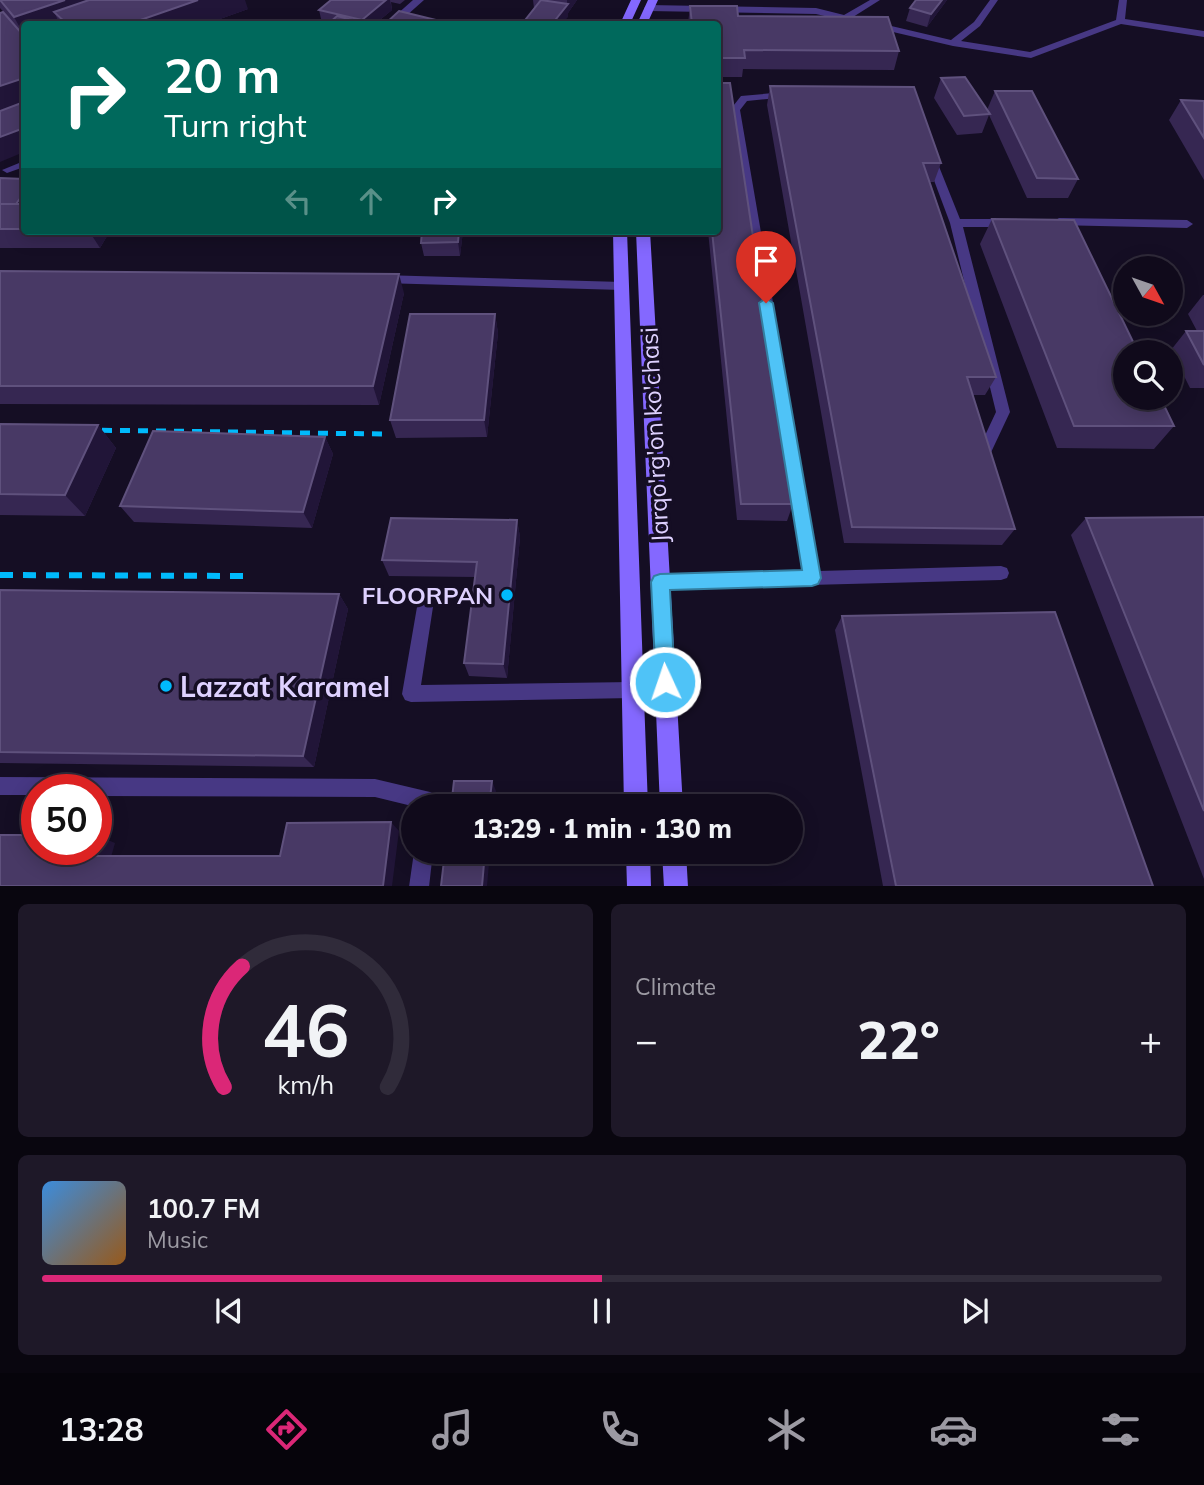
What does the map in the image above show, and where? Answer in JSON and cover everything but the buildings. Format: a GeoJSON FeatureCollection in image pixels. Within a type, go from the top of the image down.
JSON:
{"type":"FeatureCollection","features":[{"type":"Feature","properties":{"kind":"main road"},"geometry":{"type":"LineString","coordinates":[[626,21],[636,0]]}},
{"type":"Feature","properties":{"kind":"main road"},"geometry":{"type":"LineString","coordinates":[[643,21],[650,4]]}},
{"type":"Feature","properties":{"kind":"main road","name":"Jarqo'rg'on ko'chasi"},"geometry":{"type":"LineString","coordinates":[[620,235],[636,794]]}},
{"type":"Feature","properties":{"kind":"main road","name":"Jarqo'rg'on ko'chasi"},"geometry":{"type":"LineString","coordinates":[[643,235],[671,794]]}},
{"type":"Feature","properties":{"kind":"main road"},"geometry":{"type":"LineString","coordinates":[[638,864],[639,886]]}},
{"type":"Feature","properties":{"kind":"main road"},"geometry":{"type":"LineString","coordinates":[[675,864],[676,886]]}},
{"type":"Feature","properties":{"kind":"street"},"geometry":{"type":"LineString","coordinates":[[394,21],[419,0]]}},
{"type":"Feature","properties":{"kind":"lane"},"geometry":{"type":"LineString","coordinates":[[847,17],[876,0]]}},
{"type":"Feature","properties":{"kind":"lane"},"geometry":{"type":"LineString","coordinates":[[953,43],[977,24],[994,0]]}},
{"type":"Feature","properties":{"kind":"lane"},"geometry":{"type":"LineString","coordinates":[[1120,21],[1123,0]]}},
{"type":"Feature","properties":{"kind":"lane"},"geometry":{"type":"LineString","coordinates":[[650,4],[816,12],[953,43],[1031,55],[1120,21],[1204,34]]}},
{"type":"Feature","properties":{"kind":"lane"},"geometry":{"type":"LineString","coordinates":[[805,95],[744,98],[735,110],[812,578]]}},
{"type":"Feature","properties":{"kind":"lane"},"geometry":{"type":"LineString","coordinates":[[926,147],[956,223],[1003,412],[981,457],[984,470]]}},
{"type":"Feature","properties":{"kind":"lane"},"geometry":{"type":"LineString","coordinates":[[7,170],[21,165]]}},
{"type":"Feature","properties":{"kind":"lane"},"geometry":{"type":"LineString","coordinates":[[956,223],[1022,222]]}},
{"type":"Feature","properties":{"kind":"lane"},"geometry":{"type":"LineString","coordinates":[[1048,222],[1187,225]]}},
{"type":"Feature","properties":{"kind":"lane"},"geometry":{"type":"LineString","coordinates":[[369,279],[577,282],[622,286]]}},
{"type":"Feature","properties":{"kind":"lane"},"geometry":{"type":"LineString","coordinates":[[660,582],[1001,573]]}},
{"type":"Feature","properties":{"kind":"lane"},"geometry":{"type":"LineString","coordinates":[[425,607],[411,694],[633,690]]}},
{"type":"Feature","properties":{"kind":"lane"},"geometry":{"type":"LineString","coordinates":[[0,786],[375,788],[401,795]]}},
{"type":"Feature","properties":{"kind":"lane"},"geometry":{"type":"LineString","coordinates":[[419,886],[422,864]]}},
{"type":"Feature","properties":{"kind":"railway"},"geometry":{"type":"LineString","coordinates":[[84,430],[382,434]]}},
{"type":"Feature","properties":{"kind":"railway"},"geometry":{"type":"LineString","coordinates":[[0,575],[250,576]]}},
{"type":"Feature","properties":{"kind":"place","name":"FLOORPAN"},"geometry":{"type":"Point","coordinates":[507,595]}},
{"type":"Feature","properties":{"kind":"place","name":"Lazzat Karamel"},"geometry":{"type":"Point","coordinates":[166,686]}},
{"type":"Feature","properties":{"kind":"route"},"geometry":{"type":"LineString","coordinates":[[665,682],[660,582],[812,578],[766,303]]}}]}
